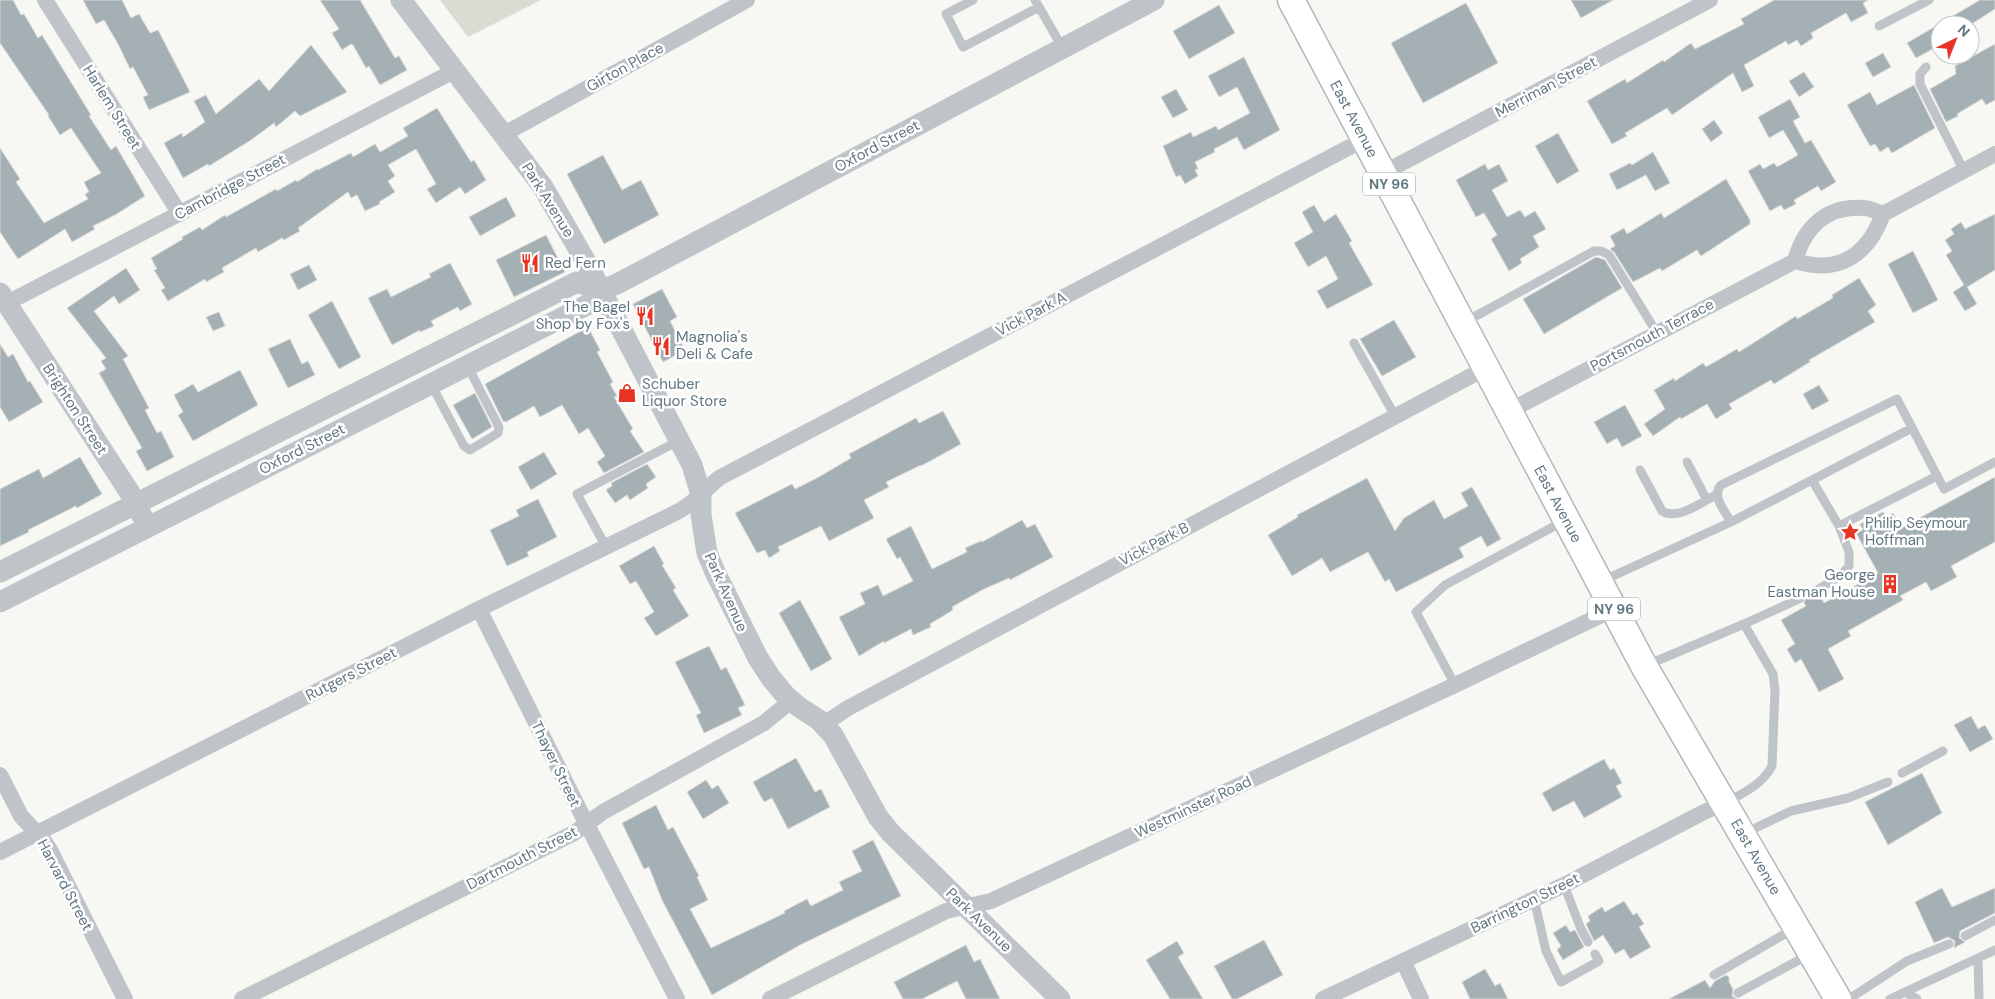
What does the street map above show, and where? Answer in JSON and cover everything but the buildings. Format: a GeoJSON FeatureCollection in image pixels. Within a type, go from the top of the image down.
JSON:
{"type":"FeatureCollection","features":[{"type":"Feature","properties":{"kind":"main road","name":"East Avenue"},"geometry":{"type":"LineString","coordinates":[[1291,0],[1644,666],[1838,999]]}},
{"type":"Feature","properties":{"kind":"street","name":"Harlem Street"},"geometry":{"type":"LineString","coordinates":[[45,0],[180,214]]}},
{"type":"Feature","properties":{"kind":"street","name":"Park Avenue"},"geometry":{"type":"LineString","coordinates":[[401,0],[543,187],[601,290],[692,465],[701,494],[703,532],[707,553],[764,669],[777,686],[792,700],[824,724],[837,741],[884,824],[965,907],[1060,999]]}},
{"type":"Feature","properties":{"kind":"street","name":"Girton Place"},"geometry":{"type":"LineString","coordinates":[[504,134],[747,0]]}},
{"type":"Feature","properties":{"kind":"street","name":"Oxford Street"},"geometry":{"type":"LineString","coordinates":[[0,602],[589,304],[601,290],[617,284],[1154,0]]}},
{"type":"Feature","properties":{"kind":"street","name":"Merriman Street"},"geometry":{"type":"LineString","coordinates":[[1383,173],[1710,0]]}},
{"type":"Feature","properties":{"kind":"street","name":"Cambridge Street"},"geometry":{"type":"LineString","coordinates":[[3,298],[180,214],[454,71]]}},
{"type":"Feature","properties":{"kind":"street","name":"Vick Park A"},"geometry":{"type":"LineString","coordinates":[[701,494],[719,478],[728,473],[1365,140]]}},
{"type":"Feature","properties":{"kind":"street"},"geometry":{"type":"LineString","coordinates":[[1883,214],[1866,208],[1847,208],[1816,222],[1806,232],[1799,247],[1796,261],[1812,266],[1826,266],[1843,262],[1856,254],[1869,242],[1878,228],[1883,214],[1995,154]]}},
{"type":"Feature","properties":{"kind":"street","name":"Portsmouth Terrace"},"geometry":{"type":"LineString","coordinates":[[1509,411],[1796,261]]}},
{"type":"Feature","properties":{"kind":"street","name":"Oxford Street"},"geometry":{"type":"LineString","coordinates":[[0,572],[577,282],[601,290]]}},
{"type":"Feature","properties":{"kind":"street","name":"Brighton Street"},"geometry":{"type":"LineString","coordinates":[[3,298],[136,503],[149,527]]}},
{"type":"Feature","properties":{"kind":"street","name":"Vick Park B"},"geometry":{"type":"LineString","coordinates":[[824,724],[846,709],[1486,368]]}},
{"type":"Feature","properties":{"kind":"street","name":"Rutgers Street"},"geometry":{"type":"LineString","coordinates":[[0,852],[479,609],[679,511],[701,494]]}},
{"type":"Feature","properties":{"kind":"street","name":"Thayer Street"},"geometry":{"type":"LineString","coordinates":[[479,609],[586,824],[677,999]]}},
{"type":"Feature","properties":{"kind":"street","name":"Westminster Road"},"geometry":{"type":"LineString","coordinates":[[770,999],[946,911],[991,901],[1455,686],[1614,609]]}},
{"type":"Feature","properties":{"kind":"street","name":"Dartmouth Street"},"geometry":{"type":"LineString","coordinates":[[242,999],[574,833],[603,812],[764,723],[792,700]]}},
{"type":"Feature","properties":{"kind":"street","name":"Harvard Street"},"geometry":{"type":"LineString","coordinates":[[0,775],[21,816],[50,850],[125,999]]}},
{"type":"Feature","properties":{"kind":"street","name":"Barrington Street"},"geometry":{"type":"LineString","coordinates":[[1323,999],[1564,885],[1704,812],[1725,804]]}},
{"type":"Feature","properties":{"kind":"street"},"geometry":{"type":"LineString","coordinates":[[1403,961],[1421,999]]}},
{"type":"Feature","properties":{"kind":"lane"},"geometry":{"type":"LineString","coordinates":[[973,0],[946,14],[963,47],[1037,4],[1062,48]]}},
{"type":"Feature","properties":{"kind":"lane"},"geometry":{"type":"LineString","coordinates":[[1879,26],[1929,0]]}},
{"type":"Feature","properties":{"kind":"lane"},"geometry":{"type":"LineString","coordinates":[[1926,67],[1920,74],[1920,84],[1964,171]]}},
{"type":"Feature","properties":{"kind":"lane"},"geometry":{"type":"LineString","coordinates":[[1462,323],[1594,251],[1601,251],[1609,256],[1657,333]]}},
{"type":"Feature","properties":{"kind":"lane"},"geometry":{"type":"LineString","coordinates":[[1354,343],[1395,416]]}},
{"type":"Feature","properties":{"kind":"lane"},"geometry":{"type":"LineString","coordinates":[[431,384],[464,446],[470,450],[498,433],[499,427],[467,365]]}},
{"type":"Feature","properties":{"kind":"lane"},"geometry":{"type":"LineString","coordinates":[[1731,522],[1716,495],[1721,484],[1897,399],[1944,489],[1995,462]]}},
{"type":"Feature","properties":{"kind":"lane"},"geometry":{"type":"LineString","coordinates":[[1600,582],[1731,522],[1912,428]]}},
{"type":"Feature","properties":{"kind":"lane"},"geometry":{"type":"LineString","coordinates":[[606,546],[576,494],[680,440]]}},
{"type":"Feature","properties":{"kind":"lane"},"geometry":{"type":"LineString","coordinates":[[1686,462],[1707,500]]}},
{"type":"Feature","properties":{"kind":"lane"},"geometry":{"type":"LineString","coordinates":[[1640,470],[1662,511],[1667,515],[1676,514],[1716,495]]}},
{"type":"Feature","properties":{"kind":"lane"},"geometry":{"type":"LineString","coordinates":[[1839,526],[1937,476]]}},
{"type":"Feature","properties":{"kind":"lane"},"geometry":{"type":"LineString","coordinates":[[1812,480],[1839,526],[1849,552],[1849,566],[1840,576],[1817,590]]}},
{"type":"Feature","properties":{"kind":"lane"},"geometry":{"type":"LineString","coordinates":[[1455,686],[1416,612],[1445,585],[1566,519]]}},
{"type":"Feature","properties":{"kind":"lane"},"geometry":{"type":"LineString","coordinates":[[1644,666],[1801,598]]}},
{"type":"Feature","properties":{"kind":"lane"},"geometry":{"type":"LineString","coordinates":[[1725,804],[1758,784],[1767,776],[1772,766],[1776,690],[1773,674],[1744,624]]}},
{"type":"Feature","properties":{"kind":"lane"},"geometry":{"type":"LineString","coordinates":[[1902,773],[1943,751]]}},
{"type":"Feature","properties":{"kind":"lane"},"geometry":{"type":"LineString","coordinates":[[1743,834],[1763,823],[1791,812],[1848,798],[1888,782]]}},
{"type":"Feature","properties":{"kind":"lane"},"geometry":{"type":"LineString","coordinates":[[1564,885],[1588,942]]}},
{"type":"Feature","properties":{"kind":"lane"},"geometry":{"type":"LineString","coordinates":[[1534,899],[1546,951],[1561,982],[1599,960],[1595,954]]}},
{"type":"Feature","properties":{"kind":"lane"},"geometry":{"type":"LineString","coordinates":[[1965,936],[1995,920]]}},
{"type":"Feature","properties":{"kind":"lane"},"geometry":{"type":"LineString","coordinates":[[1714,975],[1797,927]]}},
{"type":"Feature","properties":{"kind":"lane"},"geometry":{"type":"LineString","coordinates":[[1849,999],[1907,961],[1949,944]]}},
{"type":"Feature","properties":{"kind":"lane"},"geometry":{"type":"LineString","coordinates":[[1890,999],[1995,950]]}},
{"type":"Feature","properties":{"kind":"lane"},"geometry":{"type":"LineString","coordinates":[[1738,993],[1812,953]]}},
{"type":"Feature","properties":{"kind":"lane"},"geometry":{"type":"LineString","coordinates":[[1978,958],[1979,999]]}},
{"type":"Feature","properties":{"kind":"lane"},"geometry":{"type":"LineString","coordinates":[[1905,992],[1917,999]]}},
{"type":"Feature","properties":{"kind":"shaded area"},"geometry":{"type":"Polygon","coordinates":[[[440,0],[541,0],[468,37],[440,0]]]}},
{"type":"Feature","properties":{"kind":"place","name":"Red Fern"},"geometry":{"type":"Point","coordinates":[530,263]}},
{"type":"Feature","properties":{"kind":"place","name":"The Bagel Shop by Fox's"},"geometry":{"type":"Point","coordinates":[645,316]}},
{"type":"Feature","properties":{"kind":"place","name":"Magnolia's Deli & Cafe"},"geometry":{"type":"Point","coordinates":[661,346]}},
{"type":"Feature","properties":{"kind":"place","name":"Schuber Liquor Store"},"geometry":{"type":"Point","coordinates":[627,393]}},
{"type":"Feature","properties":{"kind":"place","name":"Philip Seymour Hoffman"},"geometry":{"type":"Point","coordinates":[1850,532]}},
{"type":"Feature","properties":{"kind":"place","name":"George Eastman House"},"geometry":{"type":"Point","coordinates":[1890,584]}}]}
